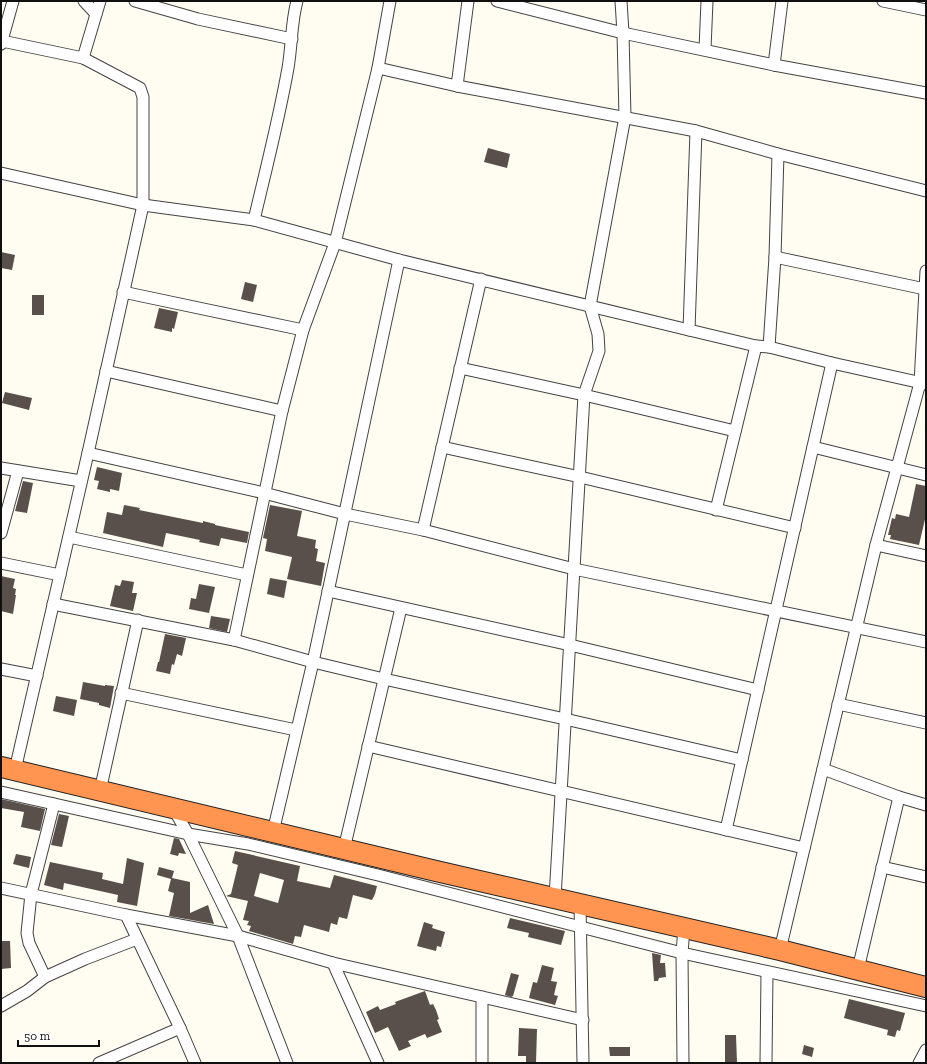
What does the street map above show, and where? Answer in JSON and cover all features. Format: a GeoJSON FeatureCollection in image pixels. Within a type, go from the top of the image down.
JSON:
{"type":"FeatureCollection","features":[{"type":"Feature","properties":{"kind":"highway"},"geometry":{"type":"LineString","coordinates":[[8,769],[780,950],[926,987]]}},
{"type":"Feature","properties":{"kind":"street"},"geometry":{"type":"LineString","coordinates":[[8,769],[37,676],[143,205],[143,97],[140,88],[83,58],[2,42],[13,1]]}},
{"type":"Feature","properties":{"kind":"street"},"geometry":{"type":"LineString","coordinates":[[84,1],[96,14]]}},
{"type":"Feature","properties":{"kind":"street"},"geometry":{"type":"LineString","coordinates":[[83,58],[100,1]]}},
{"type":"Feature","properties":{"kind":"street"},"geometry":{"type":"LineString","coordinates":[[135,1],[198,18],[292,39]]}},
{"type":"Feature","properties":{"kind":"street"},"geometry":{"type":"LineString","coordinates":[[254,220],[280,107],[292,39],[293,17],[297,1]]}},
{"type":"Feature","properties":{"kind":"street"},"geometry":{"type":"LineString","coordinates":[[234,640],[282,411],[303,330],[335,244],[378,68],[390,1]]}},
{"type":"Feature","properties":{"kind":"street"},"geometry":{"type":"LineString","coordinates":[[457,86],[468,1]]}},
{"type":"Feature","properties":{"kind":"street"},"geometry":{"type":"LineString","coordinates":[[497,1],[624,33],[705,49],[774,65],[926,93]]}},
{"type":"Feature","properties":{"kind":"street"},"geometry":{"type":"LineString","coordinates":[[555,898],[584,395],[599,351],[598,334],[590,306],[625,117],[624,33],[620,1]]}},
{"type":"Feature","properties":{"kind":"street"},"geometry":{"type":"LineString","coordinates":[[705,49],[707,1]]}},
{"type":"Feature","properties":{"kind":"street"},"geometry":{"type":"LineString","coordinates":[[774,65],[782,1]]}},
{"type":"Feature","properties":{"kind":"street"},"geometry":{"type":"LineString","coordinates":[[883,1],[926,10]]}},
{"type":"Feature","properties":{"kind":"street"},"geometry":{"type":"LineString","coordinates":[[378,68],[457,86],[696,131],[778,154],[926,191]]}},
{"type":"Feature","properties":{"kind":"street"},"geometry":{"type":"LineString","coordinates":[[689,330],[696,131]]}},
{"type":"Feature","properties":{"kind":"street"},"geometry":{"type":"LineString","coordinates":[[769,347],[775,257],[778,154]]}},
{"type":"Feature","properties":{"kind":"street"},"geometry":{"type":"LineString","coordinates":[[1,173],[143,205],[254,220],[335,244],[399,260],[756,346],[769,347],[832,363],[923,383]]}},
{"type":"Feature","properties":{"kind":"street"},"geometry":{"type":"LineString","coordinates":[[775,257],[925,289]]}},
{"type":"Feature","properties":{"kind":"street"},"geometry":{"type":"LineString","coordinates":[[273,832],[313,662],[399,260]]}},
{"type":"Feature","properties":{"kind":"street"},"geometry":{"type":"LineString","coordinates":[[780,950],[876,545],[923,383],[926,271]]}},
{"type":"Feature","properties":{"kind":"street"},"geometry":{"type":"LineString","coordinates":[[423,530],[482,279]]}},
{"type":"Feature","properties":{"kind":"street"},"geometry":{"type":"LineString","coordinates":[[124,292],[303,330]]}},
{"type":"Feature","properties":{"kind":"street"},"geometry":{"type":"LineString","coordinates":[[716,510],[756,346]]}},
{"type":"Feature","properties":{"kind":"street"},"geometry":{"type":"LineString","coordinates":[[726,830],[832,363]]}},
{"type":"Feature","properties":{"kind":"street"},"geometry":{"type":"LineString","coordinates":[[460,368],[584,395],[735,431]]}},
{"type":"Feature","properties":{"kind":"street"},"geometry":{"type":"LineString","coordinates":[[106,372],[282,411]]}},
{"type":"Feature","properties":{"kind":"street"},"geometry":{"type":"LineString","coordinates":[[442,447],[580,477],[795,528]]}},
{"type":"Feature","properties":{"kind":"street"},"geometry":{"type":"LineString","coordinates":[[813,447],[926,475]]}},
{"type":"Feature","properties":{"kind":"street"},"geometry":{"type":"LineString","coordinates":[[88,454],[264,493],[345,514],[423,530],[574,569],[926,642]]}},
{"type":"Feature","properties":{"kind":"street"},"geometry":{"type":"LineString","coordinates":[[1,468],[82,481]]}},
{"type":"Feature","properties":{"kind":"street"},"geometry":{"type":"LineString","coordinates":[[1,533],[18,471]]}},
{"type":"Feature","properties":{"kind":"street"},"geometry":{"type":"LineString","coordinates":[[68,537],[247,575]]}},
{"type":"Feature","properties":{"kind":"street"},"geometry":{"type":"LineString","coordinates":[[876,545],[926,556]]}},
{"type":"Feature","properties":{"kind":"street"},"geometry":{"type":"LineString","coordinates":[[1,564],[60,575]]}},
{"type":"Feature","properties":{"kind":"street"},"geometry":{"type":"LineString","coordinates":[[328,591],[570,645],[758,690]]}},
{"type":"Feature","properties":{"kind":"street"},"geometry":{"type":"LineString","coordinates":[[53,604],[234,640],[313,662],[384,679],[742,760]]}},
{"type":"Feature","properties":{"kind":"street"},"geometry":{"type":"LineString","coordinates":[[344,849],[400,608]]}},
{"type":"Feature","properties":{"kind":"street"},"geometry":{"type":"LineString","coordinates":[[100,791],[138,620]]}},
{"type":"Feature","properties":{"kind":"street"},"geometry":{"type":"LineString","coordinates":[[1,669],[37,676]]}},
{"type":"Feature","properties":{"kind":"street"},"geometry":{"type":"LineString","coordinates":[[121,693],[296,730]]}},
{"type":"Feature","properties":{"kind":"street"},"geometry":{"type":"LineString","coordinates":[[838,704],[926,723]]}},
{"type":"Feature","properties":{"kind":"street"},"geometry":{"type":"LineString","coordinates":[[368,746],[804,848]]}},
{"type":"Feature","properties":{"kind":"street"},"geometry":{"type":"LineString","coordinates":[[823,769],[898,797],[926,804]]}},
{"type":"Feature","properties":{"kind":"street"},"geometry":{"type":"LineString","coordinates":[[1,792],[188,834],[248,844],[378,875],[682,953],[926,1006]]}},
{"type":"Feature","properties":{"kind":"street"},"geometry":{"type":"LineString","coordinates":[[858,970],[898,797]]}},
{"type":"Feature","properties":{"kind":"street"},"geometry":{"type":"LineString","coordinates":[[45,977],[29,943],[27,933],[31,894],[54,804]]}},
{"type":"Feature","properties":{"kind":"street"},"geometry":{"type":"LineString","coordinates":[[172,808],[188,834],[238,936],[287,1063]]}},
{"type":"Feature","properties":{"kind":"street"},"geometry":{"type":"LineString","coordinates":[[882,867],[926,878]]}},
{"type":"Feature","properties":{"kind":"street"},"geometry":{"type":"LineString","coordinates":[[2,889],[126,915],[238,936],[333,963],[582,1020]]}},
{"type":"Feature","properties":{"kind":"street"},"geometry":{"type":"LineString","coordinates":[[580,904],[583,1063]]}},
{"type":"Feature","properties":{"kind":"street"},"geometry":{"type":"LineString","coordinates":[[126,915],[195,1063]]}},
{"type":"Feature","properties":{"kind":"street"},"geometry":{"type":"LineString","coordinates":[[683,1063],[682,953],[684,928]]}},
{"type":"Feature","properties":{"kind":"street"},"geometry":{"type":"LineString","coordinates":[[1,1006],[27,991],[45,977],[85,959],[137,939]]}},
{"type":"Feature","properties":{"kind":"street"},"geometry":{"type":"LineString","coordinates":[[333,963],[378,1063]]}},
{"type":"Feature","properties":{"kind":"street"},"geometry":{"type":"LineString","coordinates":[[766,1063],[767,972]]}},
{"type":"Feature","properties":{"kind":"street"},"geometry":{"type":"LineString","coordinates":[[482,997],[482,1063]]}},
{"type":"Feature","properties":{"kind":"street"},"geometry":{"type":"LineString","coordinates":[[98,1063],[180,1028]]}},
{"type":"Feature","properties":{"kind":"street"},"geometry":{"type":"LineString","coordinates":[[918,1063],[926,1050]]}},
{"type":"Feature","properties":{"kind":"building"},"geometry":{"type":"Polygon","coordinates":[[[488,148],[510,154],[507,168],[484,162],[488,148]]]}},
{"type":"Feature","properties":{"kind":"building"},"geometry":{"type":"Polygon","coordinates":[[[1,252],[15,255],[12,270],[1,268],[1,252]]]}},
{"type":"Feature","properties":{"kind":"building"},"geometry":{"type":"Polygon","coordinates":[[[245,282],[257,285],[253,302],[241,299],[245,282]]]}},
{"type":"Feature","properties":{"kind":"building"},"geometry":{"type":"Polygon","coordinates":[[[32,295],[44,295],[44,315],[32,315],[32,295]]]}},
{"type":"Feature","properties":{"kind":"building"},"geometry":{"type":"Polygon","coordinates":[[[159,308],[178,312],[172,332],[154,328],[159,308]]]}},
{"type":"Feature","properties":{"kind":"building"},"geometry":{"type":"Polygon","coordinates":[[[5,392],[32,398],[29,410],[2,403],[5,392]]]}},
{"type":"Feature","properties":{"kind":"building"},"geometry":{"type":"Polygon","coordinates":[[[97,467],[122,473],[119,491],[110,489],[110,492],[97,489],[99,481],[94,480],[97,467]]]}},
{"type":"Feature","properties":{"kind":"building"},"geometry":{"type":"Polygon","coordinates":[[[23,481],[33,483],[27,513],[15,511],[23,481]]]}},
{"type":"Feature","properties":{"kind":"building"},"geometry":{"type":"Polygon","coordinates":[[[916,484],[926,486],[926,515],[919,545],[890,539],[891,535],[888,535],[892,518],[895,519],[896,514],[909,517],[916,484]]]}},
{"type":"Feature","properties":{"kind":"building"},"geometry":{"type":"Polygon","coordinates":[[[124,505],[140,508],[139,510],[203,523],[203,521],[249,532],[247,543],[221,538],[219,546],[199,542],[200,540],[166,533],[163,547],[103,533],[107,512],[122,515],[124,505]]]}},
{"type":"Feature","properties":{"kind":"building"},"geometry":{"type":"Polygon","coordinates":[[[270,505],[302,511],[297,536],[316,540],[315,548],[318,549],[316,561],[325,563],[321,586],[287,579],[292,557],[265,551],[267,539],[263,538],[270,505]]]}},
{"type":"Feature","properties":{"kind":"building"},"geometry":{"type":"Polygon","coordinates":[[[1,576],[15,579],[13,588],[16,589],[16,595],[13,614],[1,611],[1,576]]]}},
{"type":"Feature","properties":{"kind":"building"},"geometry":{"type":"Polygon","coordinates":[[[270,578],[287,581],[284,598],[267,594],[270,578]]]}},
{"type":"Feature","properties":{"kind":"building"},"geometry":{"type":"Polygon","coordinates":[[[122,580],[134,582],[132,593],[137,593],[133,611],[110,606],[115,585],[120,586],[122,580]]]}},
{"type":"Feature","properties":{"kind":"building"},"geometry":{"type":"Polygon","coordinates":[[[199,584],[215,587],[209,613],[189,609],[191,598],[196,599],[199,584]]]}},
{"type":"Feature","properties":{"kind":"building"},"geometry":{"type":"Polygon","coordinates":[[[211,616],[230,619],[227,632],[209,628],[211,616]]]}},
{"type":"Feature","properties":{"kind":"building"},"geometry":{"type":"Polygon","coordinates":[[[165,634],[186,638],[182,656],[177,654],[174,665],[172,664],[170,674],[156,671],[165,634]]]}},
{"type":"Feature","properties":{"kind":"building"},"geometry":{"type":"Polygon","coordinates":[[[83,682],[114,686],[110,708],[99,705],[99,703],[80,699],[83,682]]]}},
{"type":"Feature","properties":{"kind":"building"},"geometry":{"type":"Polygon","coordinates":[[[56,696],[77,700],[74,716],[53,711],[56,696]]]}},
{"type":"Feature","properties":{"kind":"building"},"geometry":{"type":"Polygon","coordinates":[[[1,799],[45,809],[40,831],[21,827],[24,812],[1,808],[1,799]]]}},
{"type":"Feature","properties":{"kind":"building"},"geometry":{"type":"Polygon","coordinates":[[[59,814],[69,816],[62,847],[51,845],[59,814]]]}},
{"type":"Feature","properties":{"kind":"building"},"geometry":{"type":"Polygon","coordinates":[[[174,838],[179,839],[186,854],[179,853],[178,856],[170,854],[174,838]]]}},
{"type":"Feature","properties":{"kind":"building"},"geometry":{"type":"Polygon","coordinates":[[[235,851],[300,866],[297,881],[330,888],[334,875],[377,886],[372,900],[353,895],[347,919],[339,917],[337,925],[331,923],[329,932],[304,925],[301,937],[295,936],[293,944],[249,931],[251,926],[247,925],[249,921],[243,920],[248,901],[226,896],[231,894],[238,865],[232,863],[235,851]],[[260,873],[254,896],[278,903],[284,880],[260,873]]]}},
{"type":"Feature","properties":{"kind":"building"},"geometry":{"type":"Polygon","coordinates":[[[16,854],[31,857],[29,868],[13,864],[16,854]]]}},
{"type":"Feature","properties":{"kind":"building"},"geometry":{"type":"Polygon","coordinates":[[[127,858],[144,863],[137,906],[117,902],[118,895],[64,883],[63,890],[44,885],[50,862],[103,873],[102,879],[123,884],[127,858]]]}},
{"type":"Feature","properties":{"kind":"building"},"geometry":{"type":"Polygon","coordinates":[[[159,867],[174,871],[172,878],[190,882],[190,913],[208,905],[214,924],[169,916],[174,893],[168,891],[171,879],[157,875],[159,867]]]}},
{"type":"Feature","properties":{"kind":"building"},"geometry":{"type":"Polygon","coordinates":[[[510,918],[565,931],[561,945],[528,937],[529,933],[507,928],[510,918]]]}},
{"type":"Feature","properties":{"kind":"building"},"geometry":{"type":"Polygon","coordinates":[[[424,922],[433,925],[432,928],[445,932],[441,947],[437,946],[436,951],[417,946],[424,922]]]}},
{"type":"Feature","properties":{"kind":"building"},"geometry":{"type":"Polygon","coordinates":[[[1,941],[10,941],[11,968],[1,969],[1,941]]]}},
{"type":"Feature","properties":{"kind":"building"},"geometry":{"type":"Polygon","coordinates":[[[652,953],[661,955],[660,963],[665,963],[666,977],[659,978],[658,981],[654,981],[652,953]]]}},
{"type":"Feature","properties":{"kind":"building"},"geometry":{"type":"Polygon","coordinates":[[[542,965],[554,968],[551,981],[557,982],[554,995],[558,996],[555,1005],[529,998],[533,982],[537,983],[542,965]]]}},
{"type":"Feature","properties":{"kind":"building"},"geometry":{"type":"Polygon","coordinates":[[[511,973],[519,975],[513,996],[511,997],[505,995],[511,973]]]}},
{"type":"Feature","properties":{"kind":"building"},"geometry":{"type":"Polygon","coordinates":[[[425,991],[430,1005],[433,1004],[436,1010],[439,1019],[437,1020],[442,1032],[427,1038],[425,1034],[408,1041],[411,1046],[399,1051],[388,1027],[375,1033],[366,1012],[378,1006],[380,1010],[396,1004],[395,1002],[425,991]]]}},
{"type":"Feature","properties":{"kind":"building"},"geometry":{"type":"Polygon","coordinates":[[[849,999],[905,1013],[900,1031],[897,1030],[895,1037],[887,1035],[888,1030],[844,1018],[849,999]]]}},
{"type":"Feature","properties":{"kind":"building"},"geometry":{"type":"Polygon","coordinates":[[[519,1028],[537,1029],[536,1063],[526,1063],[526,1056],[518,1056],[519,1028]]]}},
{"type":"Feature","properties":{"kind":"building"},"geometry":{"type":"Polygon","coordinates":[[[725,1035],[736,1035],[737,1063],[725,1063],[725,1035]]]}},
{"type":"Feature","properties":{"kind":"building"},"geometry":{"type":"Polygon","coordinates":[[[804,1045],[814,1048],[812,1057],[802,1054],[804,1045]]]}},
{"type":"Feature","properties":{"kind":"building"},"geometry":{"type":"Polygon","coordinates":[[[609,1047],[630,1047],[630,1056],[610,1056],[609,1047]]]}}]}
